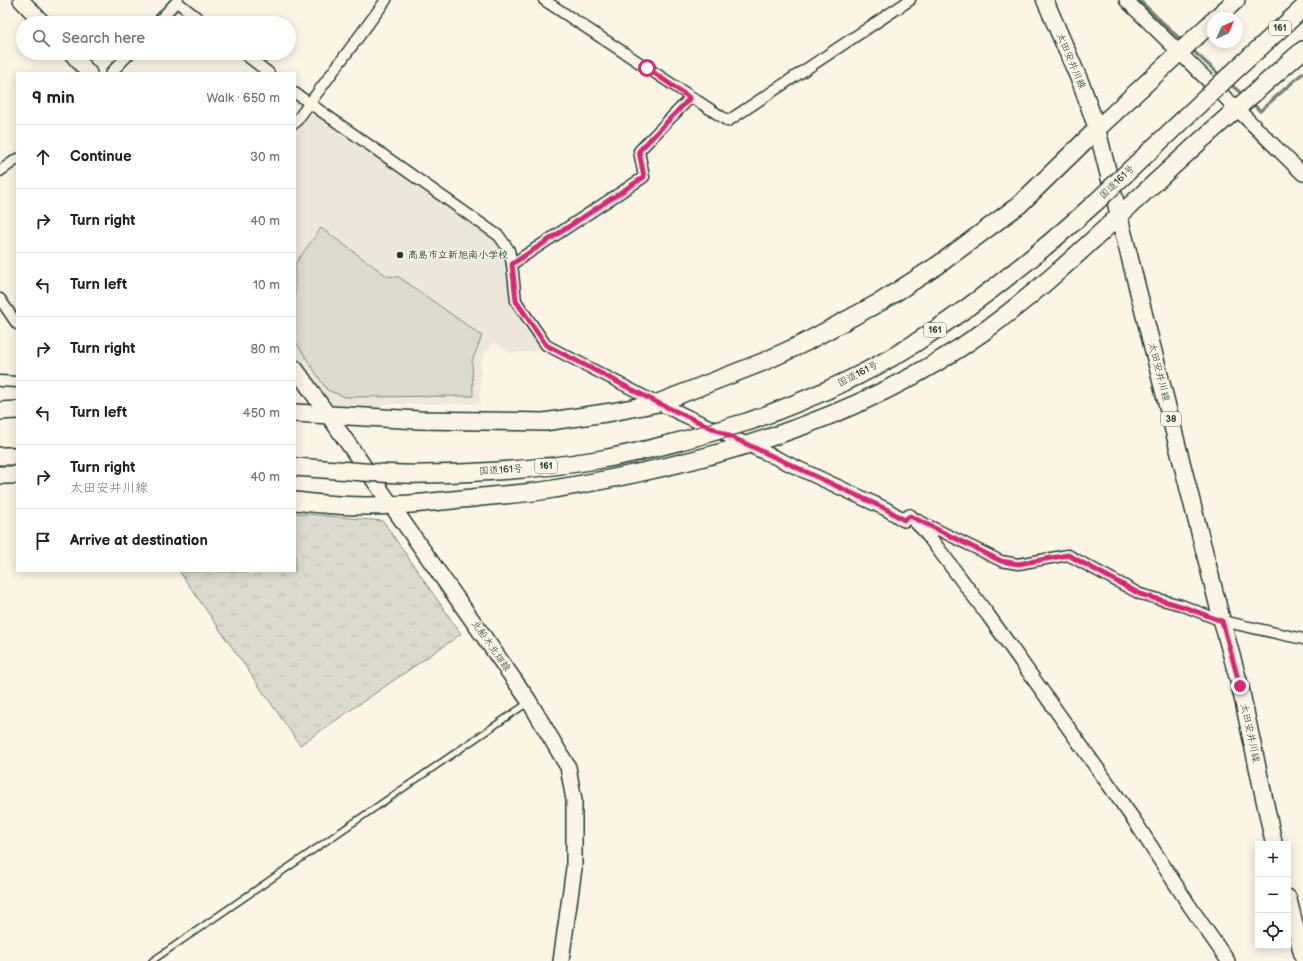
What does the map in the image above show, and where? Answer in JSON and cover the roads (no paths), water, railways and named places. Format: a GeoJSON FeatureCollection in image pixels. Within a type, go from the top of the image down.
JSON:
{"type":"FeatureCollection","features":[{"type":"Feature","properties":{"kind":"highway"},"geometry":{"type":"LineString","coordinates":[[1223,12],[1236,0]]}},
{"type":"Feature","properties":{"kind":"highway","name":"国道161号"},"geometry":{"type":"LineString","coordinates":[[296,467],[424,474],[498,471],[598,460],[692,438],[750,421],[811,398],[909,347],[946,323],[1005,280],[1096,202],[1250,55],[1303,8]]}},
{"type":"Feature","properties":{"kind":"highway"},"geometry":{"type":"LineString","coordinates":[[296,413],[419,420],[544,422],[612,412],[658,403],[763,362],[802,344],[882,302],[938,265],[1019,205],[1207,25]]}},
{"type":"Feature","properties":{"kind":"highway"},"geometry":{"type":"LineString","coordinates":[[296,501],[391,506],[545,490],[631,474],[749,444],[814,421],[883,391],[949,355],[1021,303],[1070,262],[1236,108],[1303,50]]}},
{"type":"Feature","properties":{"kind":"highway"},"geometry":{"type":"LineString","coordinates":[[0,411],[16,410]]}},
{"type":"Feature","properties":{"kind":"highway"},"geometry":{"type":"LineString","coordinates":[[0,456],[16,456]]}},
{"type":"Feature","properties":{"kind":"highway"},"geometry":{"type":"LineString","coordinates":[[0,475],[16,475]]}},
{"type":"Feature","properties":{"kind":"main road"},"geometry":{"type":"LineString","coordinates":[[21,0],[36,16]]}},
{"type":"Feature","properties":{"kind":"main road","name":"太田安井川線"},"geometry":{"type":"LineString","coordinates":[[1045,0],[1082,86],[1097,129],[1222,621],[1240,686],[1273,841]]}},
{"type":"Feature","properties":{"kind":"main road"},"geometry":{"type":"LineString","coordinates":[[77,60],[88,72]]}},
{"type":"Feature","properties":{"kind":"main road","name":"北船木北畑線"},"geometry":{"type":"LineString","coordinates":[[296,369],[529,701],[568,767],[574,800],[574,868],[561,961]]}},
{"type":"Feature","properties":{"kind":"main road"},"geometry":{"type":"LineString","coordinates":[[1291,910],[1303,957]]}},
{"type":"Feature","properties":{"kind":"street"},"geometry":{"type":"LineString","coordinates":[[296,122],[386,0]]}},
{"type":"Feature","properties":{"kind":"street"},"geometry":{"type":"LineString","coordinates":[[544,0],[690,98],[728,121],[910,0]]}},
{"type":"Feature","properties":{"kind":"street"},"geometry":{"type":"LineString","coordinates":[[1126,0],[1303,174]]}},
{"type":"Feature","properties":{"kind":"street"},"geometry":{"type":"LineString","coordinates":[[163,16],[177,1],[195,16]]}},
{"type":"Feature","properties":{"kind":"street"},"geometry":{"type":"LineString","coordinates":[[113,72],[124,60]]}},
{"type":"Feature","properties":{"kind":"street"},"geometry":{"type":"LineString","coordinates":[[252,60],[268,72]]}},
{"type":"Feature","properties":{"kind":"street"},"geometry":{"type":"LineString","coordinates":[[296,94],[499,236],[509,250],[516,301],[546,345],[658,403],[886,509],[904,520],[910,516]]}},
{"type":"Feature","properties":{"kind":"street"},"geometry":{"type":"LineString","coordinates":[[512,264],[644,177],[639,151],[690,98]]}},
{"type":"Feature","properties":{"kind":"street"},"geometry":{"type":"LineString","coordinates":[[0,171],[16,160]]}},
{"type":"Feature","properties":{"kind":"street"},"geometry":{"type":"LineString","coordinates":[[0,299],[16,323]]}},
{"type":"Feature","properties":{"kind":"street"},"geometry":{"type":"LineString","coordinates":[[0,381],[16,382]]}},
{"type":"Feature","properties":{"kind":"street"},"geometry":{"type":"LineString","coordinates":[[910,516],[1001,561],[1018,564],[1068,555],[1140,594],[1181,606],[1222,621],[1303,639]]}},
{"type":"Feature","properties":{"kind":"street"},"geometry":{"type":"LineString","coordinates":[[910,516],[924,530],[988,615],[1125,807],[1189,905],[1228,961]]}},
{"type":"Feature","properties":{"kind":"lane"},"geometry":{"type":"LineString","coordinates":[[152,961],[529,701]]}},
{"type":"Feature","properties":{"kind":"waterway"},"geometry":{"type":"LineString","coordinates":[[1139,0],[1183,42]]}},
{"type":"Feature","properties":{"kind":"waterway"},"geometry":{"type":"LineString","coordinates":[[1191,49],[1222,77]]}},
{"type":"Feature","properties":{"kind":"waterway"},"geometry":{"type":"LineString","coordinates":[[1251,102],[1260,111],[1303,73]]}},
{"type":"Feature","properties":{"kind":"waterway"},"geometry":{"type":"LineString","coordinates":[[1228,82],[1243,95]]}},
{"type":"Feature","properties":{"kind":"place","name":"高島市立新旭南小学校"},"geometry":{"type":"Point","coordinates":[400,255]}}]}
